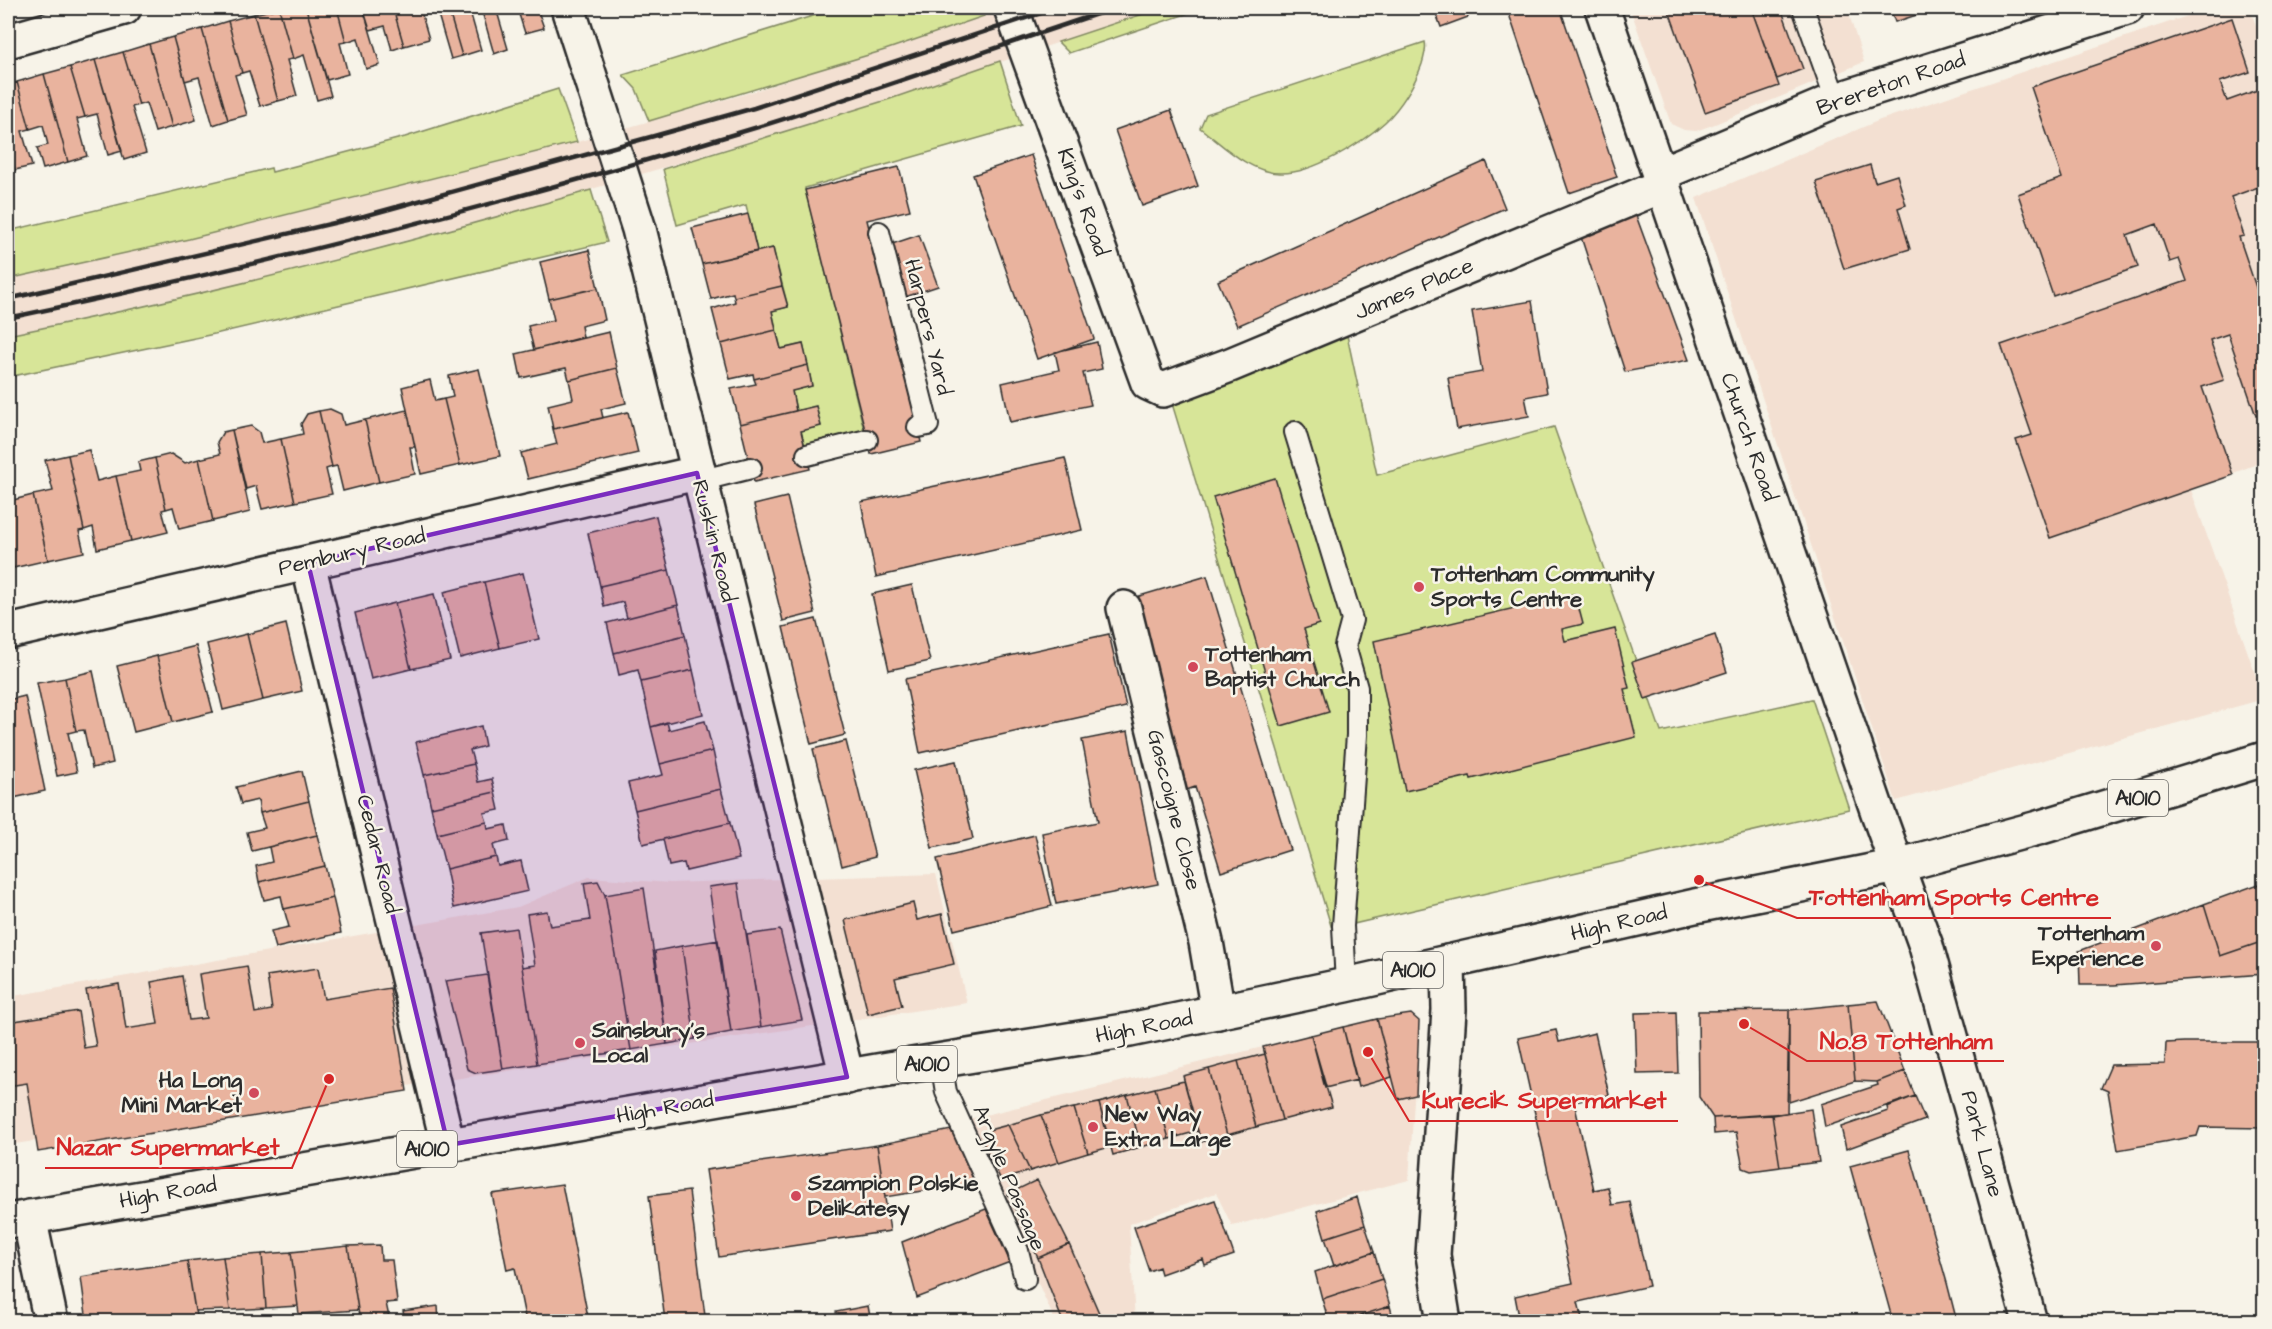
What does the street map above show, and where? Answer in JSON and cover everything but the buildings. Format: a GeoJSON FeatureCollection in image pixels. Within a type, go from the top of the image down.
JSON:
{"type":"FeatureCollection","features":[{"type":"Feature","properties":{"kind":"street"},"geometry":{"type":"LineString","coordinates":[[8,41],[124,8]]}},
{"type":"Feature","properties":{"kind":"street","name":"Ruskin Road"},"geometry":{"type":"LineString","coordinates":[[568,8],[639,229],[847,1077]]}},
{"type":"Feature","properties":{"kind":"street","name":"King's Road"},"geometry":{"type":"LineString","coordinates":[[1011,8],[1148,383],[1162,390]]}},
{"type":"Feature","properties":{"kind":"street","name":"Church Road"},"geometry":{"type":"LineString","coordinates":[[1602,8],[1897,866]]}},
{"type":"Feature","properties":{"kind":"street","name":"Brereton Road"},"geometry":{"type":"LineString","coordinates":[[1662,180],[1836,100],[2127,8]]}},
{"type":"Feature","properties":{"kind":"street","name":"James Place"},"geometry":{"type":"LineString","coordinates":[[1162,390],[1230,365],[1662,180]]}},
{"type":"Feature","properties":{"kind":"street","name":"Pembury Road"},"geometry":{"type":"LineString","coordinates":[[8,632],[698,477]]}},
{"type":"Feature","properties":{"kind":"street","name":"Cedar Road"},"geometry":{"type":"LineString","coordinates":[[308,563],[448,1145]]}},
{"type":"Feature","properties":{"kind":"street","name":"Gascoigne Close"},"geometry":{"type":"LineString","coordinates":[[1124,608],[1206,942],[1218,1012]]}},
{"type":"Feature","properties":{"kind":"street","name":"High Road"},"geometry":{"type":"LineString","coordinates":[[18,1219],[1130,1030],[1218,1012],[1695,906],[1897,866],[2038,828],[2265,759]]}},
{"type":"Feature","properties":{"kind":"street","name":"Park Lane"},"geometry":{"type":"LineString","coordinates":[[1897,866],[1929,957],[2030,1322]]}},
{"type":"Feature","properties":{"kind":"street"},"geometry":{"type":"LineString","coordinates":[[1444,1322],[1433,1256],[1449,1010],[1448,962]]}},
{"type":"Feature","properties":{"kind":"street"},"geometry":{"type":"LineString","coordinates":[[18,1219],[51,1322]]}},
{"type":"Feature","properties":{"kind":"lane"},"geometry":{"type":"LineString","coordinates":[[1803,8],[1836,100]]}},
{"type":"Feature","properties":{"kind":"lane","name":"Harpers Yard"},"geometry":{"type":"LineString","coordinates":[[879,232],[928,425],[918,427]]}},
{"type":"Feature","properties":{"kind":"lane"},"geometry":{"type":"LineString","coordinates":[[1295,432],[1352,620],[1345,646],[1357,688],[1357,735],[1342,926],[1346,985]]}},
{"type":"Feature","properties":{"kind":"lane"},"geometry":{"type":"LineString","coordinates":[[807,455],[867,440]]}},
{"type":"Feature","properties":{"kind":"lane"},"geometry":{"type":"LineString","coordinates":[[698,477],[751,468]]}},
{"type":"Feature","properties":{"kind":"lane","name":"Argyle Passage"},"geometry":{"type":"LineString","coordinates":[[940,1062],[946,1092],[1018,1251],[1025,1279]]}},
{"type":"Feature","properties":{"kind":"highlighted area"},"geometry":{"type":"Polygon","coordinates":[[[697,473],[847,1077],[448,1145],[308,563],[697,473]]]}},
{"type":"Feature","properties":{"kind":"shaded area"},"geometry":{"type":"Polygon","coordinates":[[[1010,8],[1161,8],[890,99],[526,209],[240,284],[8,335],[8,279],[189,239],[577,142],[755,91],[1010,8]]]}},
{"type":"Feature","properties":{"kind":"shaded area"},"geometry":{"type":"Polygon","coordinates":[[[1630,8],[1847,8],[1864,62],[1715,124],[1696,131],[1684,130],[1671,124],[1630,8]]]}},
{"type":"Feature","properties":{"kind":"shaded area"},"geometry":{"type":"Polygon","coordinates":[[[2211,8],[2249,8],[2264,44],[2264,461],[2191,490],[2264,699],[1896,801],[1696,198],[1880,120],[2211,8]]]}},
{"type":"Feature","properties":{"kind":"shaded area"},"geometry":{"type":"Polygon","coordinates":[[[936,874],[967,1003],[8,1145],[8,997],[518,907],[589,877],[670,883],[936,874]]]}},
{"type":"Feature","properties":{"kind":"shaded area"},"geometry":{"type":"Polygon","coordinates":[[[1411,1014],[1419,1021],[1409,1180],[1232,1226],[1216,1193],[1129,1224],[1135,1321],[1055,1321],[965,1120],[1377,1019],[1411,1014]]]}},
{"type":"Feature","properties":{"kind":"green space"},"geometry":{"type":"Polygon","coordinates":[[[838,8],[982,8],[984,16],[885,50],[649,121],[636,89],[623,75],[838,8]]]}},
{"type":"Feature","properties":{"kind":"green space"},"geometry":{"type":"Polygon","coordinates":[[[1161,8],[1204,8],[1069,53],[1058,42],[1161,8]]]}},
{"type":"Feature","properties":{"kind":"green space"},"geometry":{"type":"Polygon","coordinates":[[[1425,42],[1426,48],[1416,79],[1391,116],[1350,148],[1306,169],[1279,173],[1257,168],[1236,156],[1200,128],[1206,114],[1425,42]]]}},
{"type":"Feature","properties":{"kind":"green space"},"geometry":{"type":"Polygon","coordinates":[[[1000,61],[1021,126],[805,188],[864,430],[805,446],[801,431],[821,426],[816,407],[796,411],[792,391],[812,386],[803,344],[781,349],[772,311],[788,307],[773,248],[757,251],[746,205],[677,225],[663,169],[890,99],[1000,61]]]}},
{"type":"Feature","properties":{"kind":"green space"},"geometry":{"type":"Polygon","coordinates":[[[558,89],[577,142],[189,239],[8,279],[8,231],[271,168],[272,172],[405,137],[558,89]]]}},
{"type":"Feature","properties":{"kind":"green space"},"geometry":{"type":"Polygon","coordinates":[[[591,190],[607,242],[219,333],[8,377],[8,335],[155,304],[301,269],[591,190]]]}},
{"type":"Feature","properties":{"kind":"green space","name":"Tottenham Community Sports Centre"},"geometry":{"type":"Polygon","coordinates":[[[1345,326],[1377,475],[1554,427],[1661,732],[1812,699],[1849,809],[1332,929],[1170,397],[1345,326]]]}},
{"type":"Feature","properties":{"kind":"railway"},"geometry":{"type":"LineString","coordinates":[[8,299],[364,216],[654,136],[754,108],[1056,8]]}},
{"type":"Feature","properties":{"kind":"railway"},"geometry":{"type":"LineString","coordinates":[[8,318],[197,277],[385,231],[665,155],[803,113],[1115,8]]}},
{"type":"Feature","properties":{"kind":"place","name":"Tottenham Community Sports Centre"},"geometry":{"type":"Point","coordinates":[1419,587]}},
{"type":"Feature","properties":{"kind":"place","name":"Tottenham Baptist Church"},"geometry":{"type":"Point","coordinates":[1193,667]}},
{"type":"Feature","properties":{"kind":"place","name":"Tottenham Sports Centre"},"geometry":{"type":"Point","coordinates":[1699,880]}},
{"type":"Feature","properties":{"kind":"place","name":"Tottenham Experience"},"geometry":{"type":"Point","coordinates":[2156,946]}},
{"type":"Feature","properties":{"kind":"place","name":"No.8 Tottenham"},"geometry":{"type":"Point","coordinates":[1744,1024]}},
{"type":"Feature","properties":{"kind":"place","name":"Sainsbury's Local"},"geometry":{"type":"Point","coordinates":[580,1043]}},
{"type":"Feature","properties":{"kind":"place","name":"Kurecik Supermarket"},"geometry":{"type":"Point","coordinates":[1368,1052]}},
{"type":"Feature","properties":{"kind":"place","name":"Nazar Supermarket"},"geometry":{"type":"Point","coordinates":[329,1079]}},
{"type":"Feature","properties":{"kind":"place","name":"Ha Long Mini Market"},"geometry":{"type":"Point","coordinates":[254,1093]}},
{"type":"Feature","properties":{"kind":"place","name":"New Way Extra Large"},"geometry":{"type":"Point","coordinates":[1093,1127]}},
{"type":"Feature","properties":{"kind":"place","name":"Szampion Polskie Delikatesy"},"geometry":{"type":"Point","coordinates":[796,1196]}}]}
